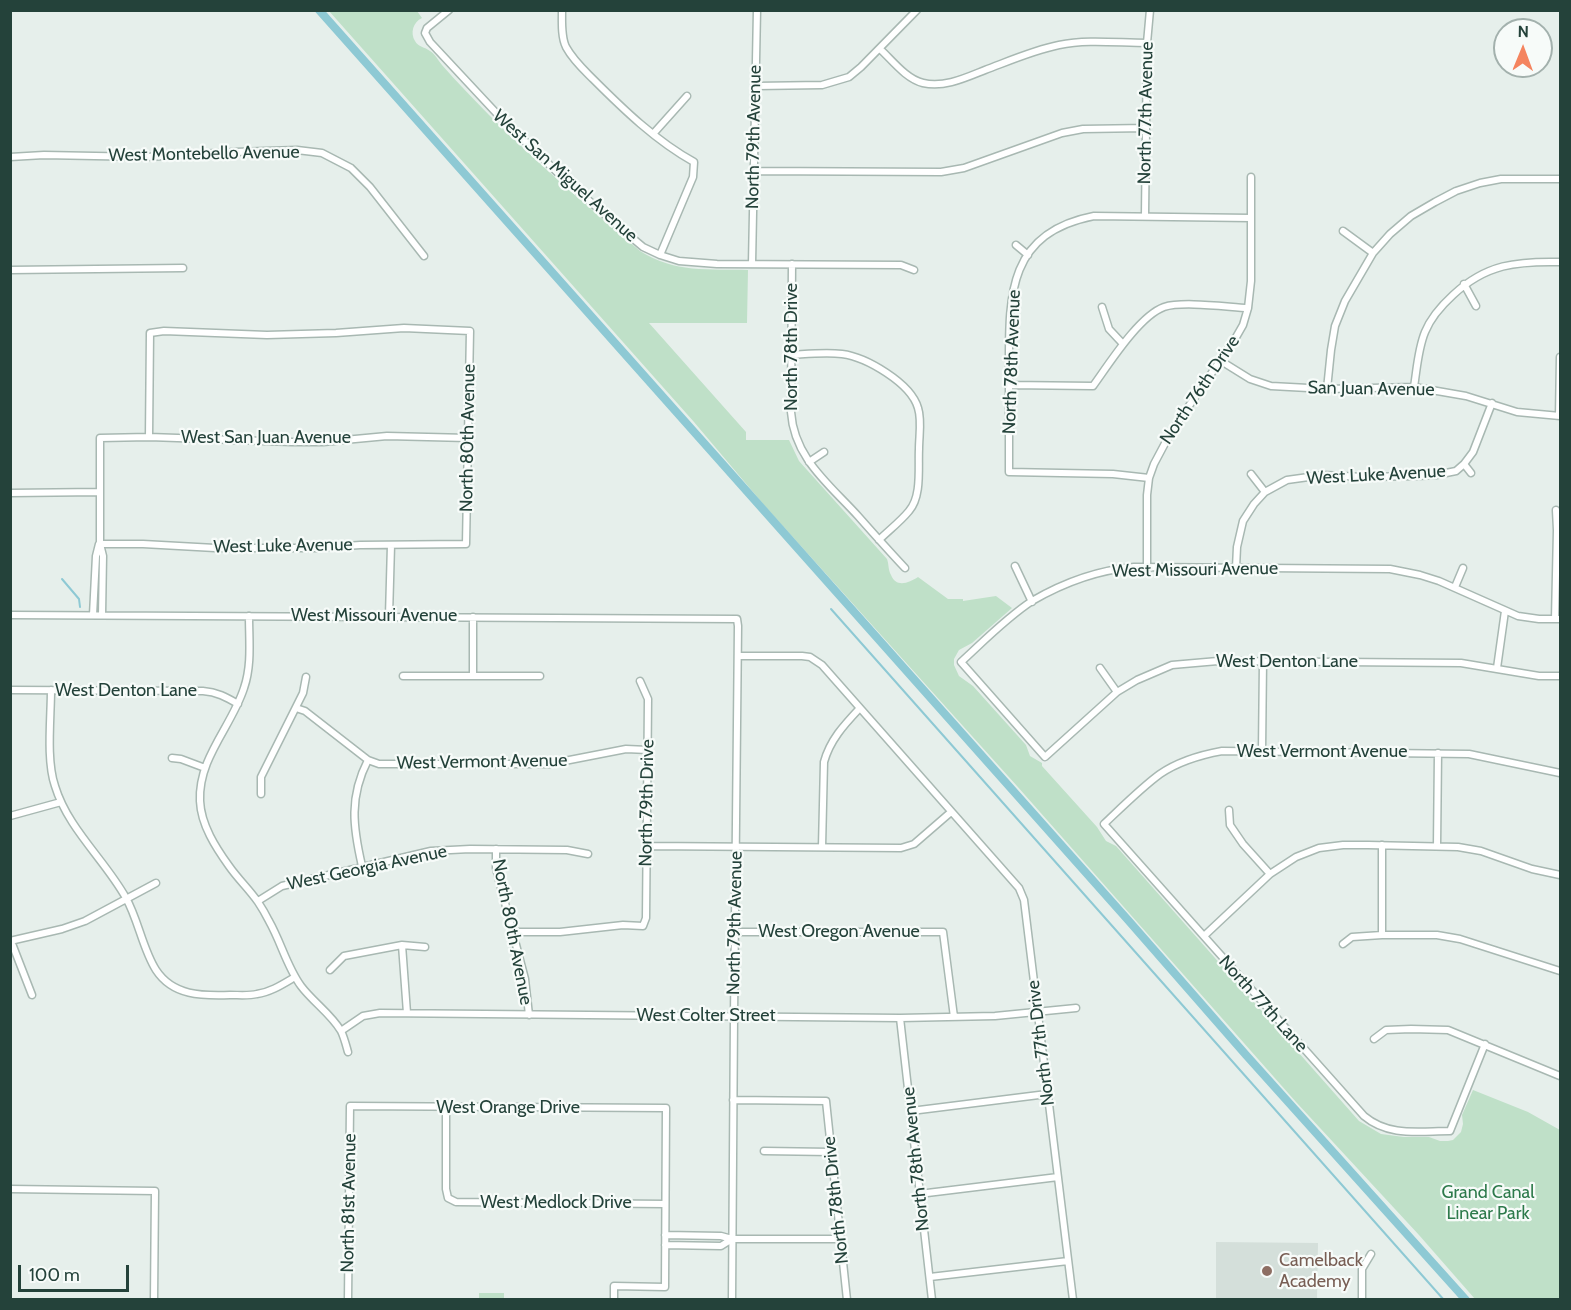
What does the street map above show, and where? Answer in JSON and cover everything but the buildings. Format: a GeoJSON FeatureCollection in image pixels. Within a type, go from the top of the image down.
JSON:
{"type":"FeatureCollection","features":[{"type":"Feature","properties":{"kind":"street","name":"West San Miguel Avenue"},"geometry":{"type":"LineString","coordinates":[[449,10],[427,28],[425,33],[430,42],[500,117],[558,173],[644,247],[678,261],[901,265],[914,270]]}},
{"type":"Feature","properties":{"kind":"street"},"geometry":{"type":"LineString","coordinates":[[562,10],[564,44],[572,58],[653,134],[694,162],[693,177],[660,255]]}},
{"type":"Feature","properties":{"kind":"street","name":"North 79th Avenue"},"geometry":{"type":"LineString","coordinates":[[752,264],[757,10]]}},
{"type":"Feature","properties":{"kind":"street","name":"North 77th Avenue"},"geometry":{"type":"LineString","coordinates":[[1145,216],[1147,43],[1150,10]]}},
{"type":"Feature","properties":{"kind":"street"},"geometry":{"type":"LineString","coordinates":[[756,86],[822,85],[849,77],[916,11]]}},
{"type":"Feature","properties":{"kind":"street"},"geometry":{"type":"LineString","coordinates":[[880,48],[905,74],[921,83],[939,84],[955,82],[1042,49],[1059,45],[1079,42],[1147,43]]}},
{"type":"Feature","properties":{"kind":"street"},"geometry":{"type":"LineString","coordinates":[[653,134],[687,96]]}},
{"type":"Feature","properties":{"kind":"street"},"geometry":{"type":"LineString","coordinates":[[753,171],[941,172],[964,168],[1062,133],[1083,129],[1146,128]]}},
{"type":"Feature","properties":{"kind":"street","name":"West Montebello Avenue"},"geometry":{"type":"LineString","coordinates":[[10,158],[44,155],[147,157],[297,150],[322,153],[351,168],[370,188],[424,256]]}},
{"type":"Feature","properties":{"kind":"street","name":"North 76th Drive"},"geometry":{"type":"LineString","coordinates":[[1147,567],[1147,495],[1154,464],[1165,441],[1221,361],[1243,325],[1248,308],[1251,281],[1251,177]]}},
{"type":"Feature","properties":{"kind":"street"},"geometry":{"type":"LineString","coordinates":[[1327,389],[1330,350],[1335,326],[1345,301],[1373,254],[1390,234],[1411,216],[1456,191],[1480,183],[1501,178],[1560,179]]}},
{"type":"Feature","properties":{"kind":"street"},"geometry":{"type":"LineString","coordinates":[[1016,245],[1028,255],[1039,242],[1065,224],[1094,216],[1251,218]]}},
{"type":"Feature","properties":{"kind":"street"},"geometry":{"type":"LineString","coordinates":[[1343,231],[1373,254]]}},
{"type":"Feature","properties":{"kind":"street","name":"North 78th Avenue"},"geometry":{"type":"LineString","coordinates":[[1028,255],[1020,266],[1011,300],[1009,472],[1113,474],[1149,478]]}},
{"type":"Feature","properties":{"kind":"street"},"geometry":{"type":"LineString","coordinates":[[1414,387],[1419,348],[1425,330],[1438,309],[1464,284],[1484,272],[1502,266],[1560,262]]}},
{"type":"Feature","properties":{"kind":"street","name":"North 78th Drive"},"geometry":{"type":"LineString","coordinates":[[792,264],[791,423],[794,435],[809,462],[905,568]]}},
{"type":"Feature","properties":{"kind":"street"},"geometry":{"type":"LineString","coordinates":[[10,270],[183,268]]}},
{"type":"Feature","properties":{"kind":"street"},"geometry":{"type":"LineString","coordinates":[[1464,284],[1476,306]]}},
{"type":"Feature","properties":{"kind":"street"},"geometry":{"type":"LineString","coordinates":[[1009,385],[1093,386],[1123,344],[1148,316],[1164,307],[1179,304],[1248,308]]}},
{"type":"Feature","properties":{"kind":"street"},"geometry":{"type":"LineString","coordinates":[[1102,307],[1108,330],[1123,344]]}},
{"type":"Feature","properties":{"kind":"street","name":"North 80th Avenue"},"geometry":{"type":"LineString","coordinates":[[148,437],[150,333],[164,331],[279,335],[404,328],[470,332],[466,544]]}},
{"type":"Feature","properties":{"kind":"street"},"geometry":{"type":"LineString","coordinates":[[791,355],[843,354],[856,358],[886,373],[907,390],[915,401],[920,418],[918,483],[915,498],[909,511],[879,540]]}},
{"type":"Feature","properties":{"kind":"street"},"geometry":{"type":"LineString","coordinates":[[1560,357],[1560,416]]}},
{"type":"Feature","properties":{"kind":"street","name":"San Juan Avenue"},"geometry":{"type":"LineString","coordinates":[[1221,361],[1250,379],[1271,386],[1327,389],[1414,387],[1466,396],[1518,412],[1560,416]]}},
{"type":"Feature","properties":{"kind":"street","name":"West Luke Avenue"},"geometry":{"type":"LineString","coordinates":[[1236,568],[1237,547],[1243,521],[1265,492],[1287,480],[1323,475],[1364,477],[1436,475],[1456,471],[1473,453],[1491,403]]}},
{"type":"Feature","properties":{"kind":"street","name":"West San Juan Avenue"},"geometry":{"type":"LineString","coordinates":[[100,492],[100,438],[148,437],[323,442],[387,436],[468,438]]}},
{"type":"Feature","properties":{"kind":"street"},"geometry":{"type":"LineString","coordinates":[[809,462],[824,452]]}},
{"type":"Feature","properties":{"kind":"street","name":"West Luke Avenue"},"geometry":{"type":"LineString","coordinates":[[1464,464],[1471,473]]}},
{"type":"Feature","properties":{"kind":"street"},"geometry":{"type":"LineString","coordinates":[[1251,474],[1265,492]]}},
{"type":"Feature","properties":{"kind":"street"},"geometry":{"type":"LineString","coordinates":[[10,493],[100,492],[102,615]]}},
{"type":"Feature","properties":{"kind":"street"},"geometry":{"type":"LineString","coordinates":[[1556,510],[1558,619]]}},
{"type":"Feature","properties":{"kind":"street"},"geometry":{"type":"LineString","coordinates":[[93,615],[96,556],[100,544]]}},
{"type":"Feature","properties":{"kind":"street","name":"West Luke Avenue"},"geometry":{"type":"LineString","coordinates":[[100,544],[214,548],[317,548],[360,545],[466,544]]}},
{"type":"Feature","properties":{"kind":"street"},"geometry":{"type":"LineString","coordinates":[[389,616],[391,545]]}},
{"type":"Feature","properties":{"kind":"street"},"geometry":{"type":"LineString","coordinates":[[1015,566],[1032,602]]}},
{"type":"Feature","properties":{"kind":"street","name":"West Missouri Avenue"},"geometry":{"type":"LineString","coordinates":[[1045,757],[960,662],[1032,602],[1062,586],[1102,571],[1147,567],[1390,569],[1420,574],[1455,587],[1518,616],[1558,619]]}},
{"type":"Feature","properties":{"kind":"street"},"geometry":{"type":"LineString","coordinates":[[1455,587],[1463,568]]}},
{"type":"Feature","properties":{"kind":"street"},"geometry":{"type":"LineString","coordinates":[[1497,668],[1505,611]]}},
{"type":"Feature","properties":{"kind":"street","name":"West Missouri Avenue"},"geometry":{"type":"LineString","coordinates":[[10,615],[737,619]]}},
{"type":"Feature","properties":{"kind":"street"},"geometry":{"type":"LineString","coordinates":[[249,616],[249,668],[246,684],[238,704],[210,755],[201,784],[200,801],[206,827],[229,866],[258,901],[302,988],[341,1031],[348,1052]]}},
{"type":"Feature","properties":{"kind":"street"},"geometry":{"type":"LineString","coordinates":[[473,617],[473,676]]}},
{"type":"Feature","properties":{"kind":"street","name":"North 79th Avenue"},"geometry":{"type":"LineString","coordinates":[[732,1299],[737,619]]}},
{"type":"Feature","properties":{"kind":"street"},"geometry":{"type":"LineString","coordinates":[[647,846],[901,848],[914,844],[951,812],[822,665],[810,657],[795,655],[738,656]]}},
{"type":"Feature","properties":{"kind":"street","name":"West Denton Lane"},"geometry":{"type":"LineString","coordinates":[[1045,757],[1117,692],[1159,669],[1172,665],[1218,661],[1461,663],[1539,676],[1560,676]]}},
{"type":"Feature","properties":{"kind":"street"},"geometry":{"type":"LineString","coordinates":[[1262,751],[1263,662]]}},
{"type":"Feature","properties":{"kind":"street"},"geometry":{"type":"LineString","coordinates":[[1100,669],[1117,692]]}},
{"type":"Feature","properties":{"kind":"street"},"geometry":{"type":"LineString","coordinates":[[403,676],[540,676]]}},
{"type":"Feature","properties":{"kind":"street"},"geometry":{"type":"LineString","coordinates":[[261,794],[261,777],[303,693],[306,677]]}},
{"type":"Feature","properties":{"kind":"street","name":"North 79th Drive"},"geometry":{"type":"LineString","coordinates":[[512,932],[560,932],[623,925],[643,926],[646,918],[648,699],[640,681]]}},
{"type":"Feature","properties":{"kind":"street","name":"West Denton Lane"},"geometry":{"type":"LineString","coordinates":[[10,690],[203,691],[213,692],[238,704]]}},
{"type":"Feature","properties":{"kind":"street"},"geometry":{"type":"LineString","coordinates":[[51,690],[51,772],[54,785],[61,802],[127,898],[155,968],[165,981],[180,990],[198,995],[257,994],[295,977]]}},
{"type":"Feature","properties":{"kind":"street","name":"West Vermont Avenue"},"geometry":{"type":"LineString","coordinates":[[296,708],[305,711],[319,721],[368,760],[379,764],[549,764],[626,749],[648,750]]}},
{"type":"Feature","properties":{"kind":"street"},"geometry":{"type":"LineString","coordinates":[[822,847],[822,771],[825,756],[840,729],[859,709]]}},
{"type":"Feature","properties":{"kind":"street","name":"West Vermont Avenue"},"geometry":{"type":"LineString","coordinates":[[1104,824],[1160,774],[1199,756],[1222,751],[1469,754],[1560,773]]}},
{"type":"Feature","properties":{"kind":"street"},"geometry":{"type":"LineString","coordinates":[[1437,846],[1438,753]]}},
{"type":"Feature","properties":{"kind":"street"},"geometry":{"type":"LineString","coordinates":[[172,758],[205,768]]}},
{"type":"Feature","properties":{"kind":"street"},"geometry":{"type":"LineString","coordinates":[[362,866],[357,846],[354,800],[358,782],[368,760]]}},
{"type":"Feature","properties":{"kind":"street"},"geometry":{"type":"LineString","coordinates":[[10,816],[61,802]]}},
{"type":"Feature","properties":{"kind":"street"},"geometry":{"type":"LineString","coordinates":[[1229,810],[1230,825],[1270,874]]}},
{"type":"Feature","properties":{"kind":"street","name":"North 77th Drive"},"geometry":{"type":"LineString","coordinates":[[951,812],[1019,888],[1024,900],[1073,1299]]}},
{"type":"Feature","properties":{"kind":"street","name":"North 77th Lane"},"geometry":{"type":"LineString","coordinates":[[1104,824],[1364,1116],[1380,1127],[1390,1130],[1450,1131],[1485,1044]]}},
{"type":"Feature","properties":{"kind":"street"},"geometry":{"type":"LineString","coordinates":[[1204,936],[1270,874],[1296,857],[1319,848],[1343,845],[1437,846],[1481,851],[1532,869],[1560,875]]}},
{"type":"Feature","properties":{"kind":"street"},"geometry":{"type":"LineString","coordinates":[[1382,845],[1382,935]]}},
{"type":"Feature","properties":{"kind":"street","name":"West Georgia Avenue"},"geometry":{"type":"LineString","coordinates":[[258,901],[282,886],[445,849],[567,849],[588,854]]}},
{"type":"Feature","properties":{"kind":"street","name":"North 80th Avenue"},"geometry":{"type":"LineString","coordinates":[[496,849],[496,868],[527,988],[529,1015]]}},
{"type":"Feature","properties":{"kind":"street"},"geometry":{"type":"LineString","coordinates":[[32,995],[11,941],[85,921],[156,883]]}},
{"type":"Feature","properties":{"kind":"street","name":"West Oregon Avenue"},"geometry":{"type":"LineString","coordinates":[[734,932],[943,932],[954,1017]]}},
{"type":"Feature","properties":{"kind":"street"},"geometry":{"type":"LineString","coordinates":[[1343,944],[1352,937],[1437,935],[1460,939],[1560,971]]}},
{"type":"Feature","properties":{"kind":"street"},"geometry":{"type":"LineString","coordinates":[[330,970],[344,956],[402,945],[425,947]]}},
{"type":"Feature","properties":{"kind":"street"},"geometry":{"type":"LineString","coordinates":[[402,945],[407,1013]]}},
{"type":"Feature","properties":{"kind":"street","name":"West Colter Street"},"geometry":{"type":"LineString","coordinates":[[341,1031],[363,1016],[380,1013],[900,1018],[995,1016],[1076,1008]]}},
{"type":"Feature","properties":{"kind":"street","name":"North 78th Avenue"},"geometry":{"type":"LineString","coordinates":[[900,1018],[932,1299]]}},
{"type":"Feature","properties":{"kind":"street"},"geometry":{"type":"LineString","coordinates":[[1374,1039],[1386,1030],[1448,1030],[1560,1076]]}},
{"type":"Feature","properties":{"kind":"street"},"geometry":{"type":"LineString","coordinates":[[911,1111],[1047,1094]]}},
{"type":"Feature","properties":{"kind":"street","name":"North 78th Drive"},"geometry":{"type":"LineString","coordinates":[[734,1100],[826,1101],[847,1299]]}},
{"type":"Feature","properties":{"kind":"street","name":"West Orange Drive"},"geometry":{"type":"LineString","coordinates":[[350,1106],[666,1108],[665,1204]]}},
{"type":"Feature","properties":{"kind":"street","name":"North 81st Avenue"},"geometry":{"type":"LineString","coordinates":[[348,1299],[350,1106]]}},
{"type":"Feature","properties":{"kind":"street","name":"West Medlock Drive"},"geometry":{"type":"LineString","coordinates":[[447,1107],[446,1189],[448,1198],[456,1202],[665,1204]]}},
{"type":"Feature","properties":{"kind":"street"},"geometry":{"type":"LineString","coordinates":[[764,1151],[831,1152]]}},
{"type":"Feature","properties":{"kind":"street"},"geometry":{"type":"LineString","coordinates":[[920,1194],[1058,1177]]}},
{"type":"Feature","properties":{"kind":"street"},"geometry":{"type":"LineString","coordinates":[[10,1190],[155,1191],[154,1299]]}},
{"type":"Feature","properties":{"kind":"street"},"geometry":{"type":"LineString","coordinates":[[614,1299],[614,1286],[665,1287],[665,1204]]}},
{"type":"Feature","properties":{"kind":"street"},"geometry":{"type":"LineString","coordinates":[[665,1234],[721,1236],[732,1239],[840,1239]]}},
{"type":"Feature","properties":{"kind":"street"},"geometry":{"type":"LineString","coordinates":[[665,1245],[721,1246],[732,1239]]}},
{"type":"Feature","properties":{"kind":"street"},"geometry":{"type":"LineString","coordinates":[[1362,1299],[1362,1269],[1371,1254]]}},
{"type":"Feature","properties":{"kind":"street"},"geometry":{"type":"LineString","coordinates":[[930,1278],[1068,1261]]}},
{"type":"Feature","properties":{"kind":"shaded area","name":"Camelback Academy"},"geometry":{"type":"Polygon","coordinates":[[[1216,1242],[1318,1243],[1317,1299],[1216,1299],[1216,1242]]]}},
{"type":"Feature","properties":{"kind":"green space","name":"Grand Canal Linear Park"},"geometry":{"type":"Polygon","coordinates":[[[329,11],[417,11],[422,18],[413,28],[413,38],[416,43],[433,54],[465,90],[538,161],[640,251],[666,263],[679,266],[748,270],[747,323],[649,323],[746,432],[746,440],[789,440],[799,461],[887,559],[890,573],[896,582],[907,582],[918,577],[948,599],[963,599],[963,601],[996,596],[1012,608],[972,643],[959,650],[954,659],[954,665],[959,676],[973,686],[1026,745],[1030,756],[1042,763],[1042,766],[1097,827],[1106,841],[1116,846],[1359,1121],[1381,1134],[1429,1137],[1440,1141],[1453,1140],[1461,1132],[1462,1115],[1473,1090],[1528,1112],[1560,1130],[1560,1299],[1475,1299],[1296,1102],[1017,786],[764,505],[694,422],[329,11]]]}},
{"type":"Feature","properties":{"kind":"green space"},"geometry":{"type":"Polygon","coordinates":[[[479,1293],[504,1293],[504,1299],[479,1299],[479,1293]]]}},
{"type":"Feature","properties":{"kind":"waterway"},"geometry":{"type":"LineString","coordinates":[[319,10],[1466,1300]]}},
{"type":"Feature","properties":{"kind":"waterway"},"geometry":{"type":"LineString","coordinates":[[62,579],[79,599],[80,607]]}},
{"type":"Feature","properties":{"kind":"waterway"},"geometry":{"type":"LineString","coordinates":[[831,609],[1444,1300]]}},
{"type":"Feature","properties":{"kind":"place","name":"Camelback Academy"},"geometry":{"type":"Point","coordinates":[1267,1271]}}]}
